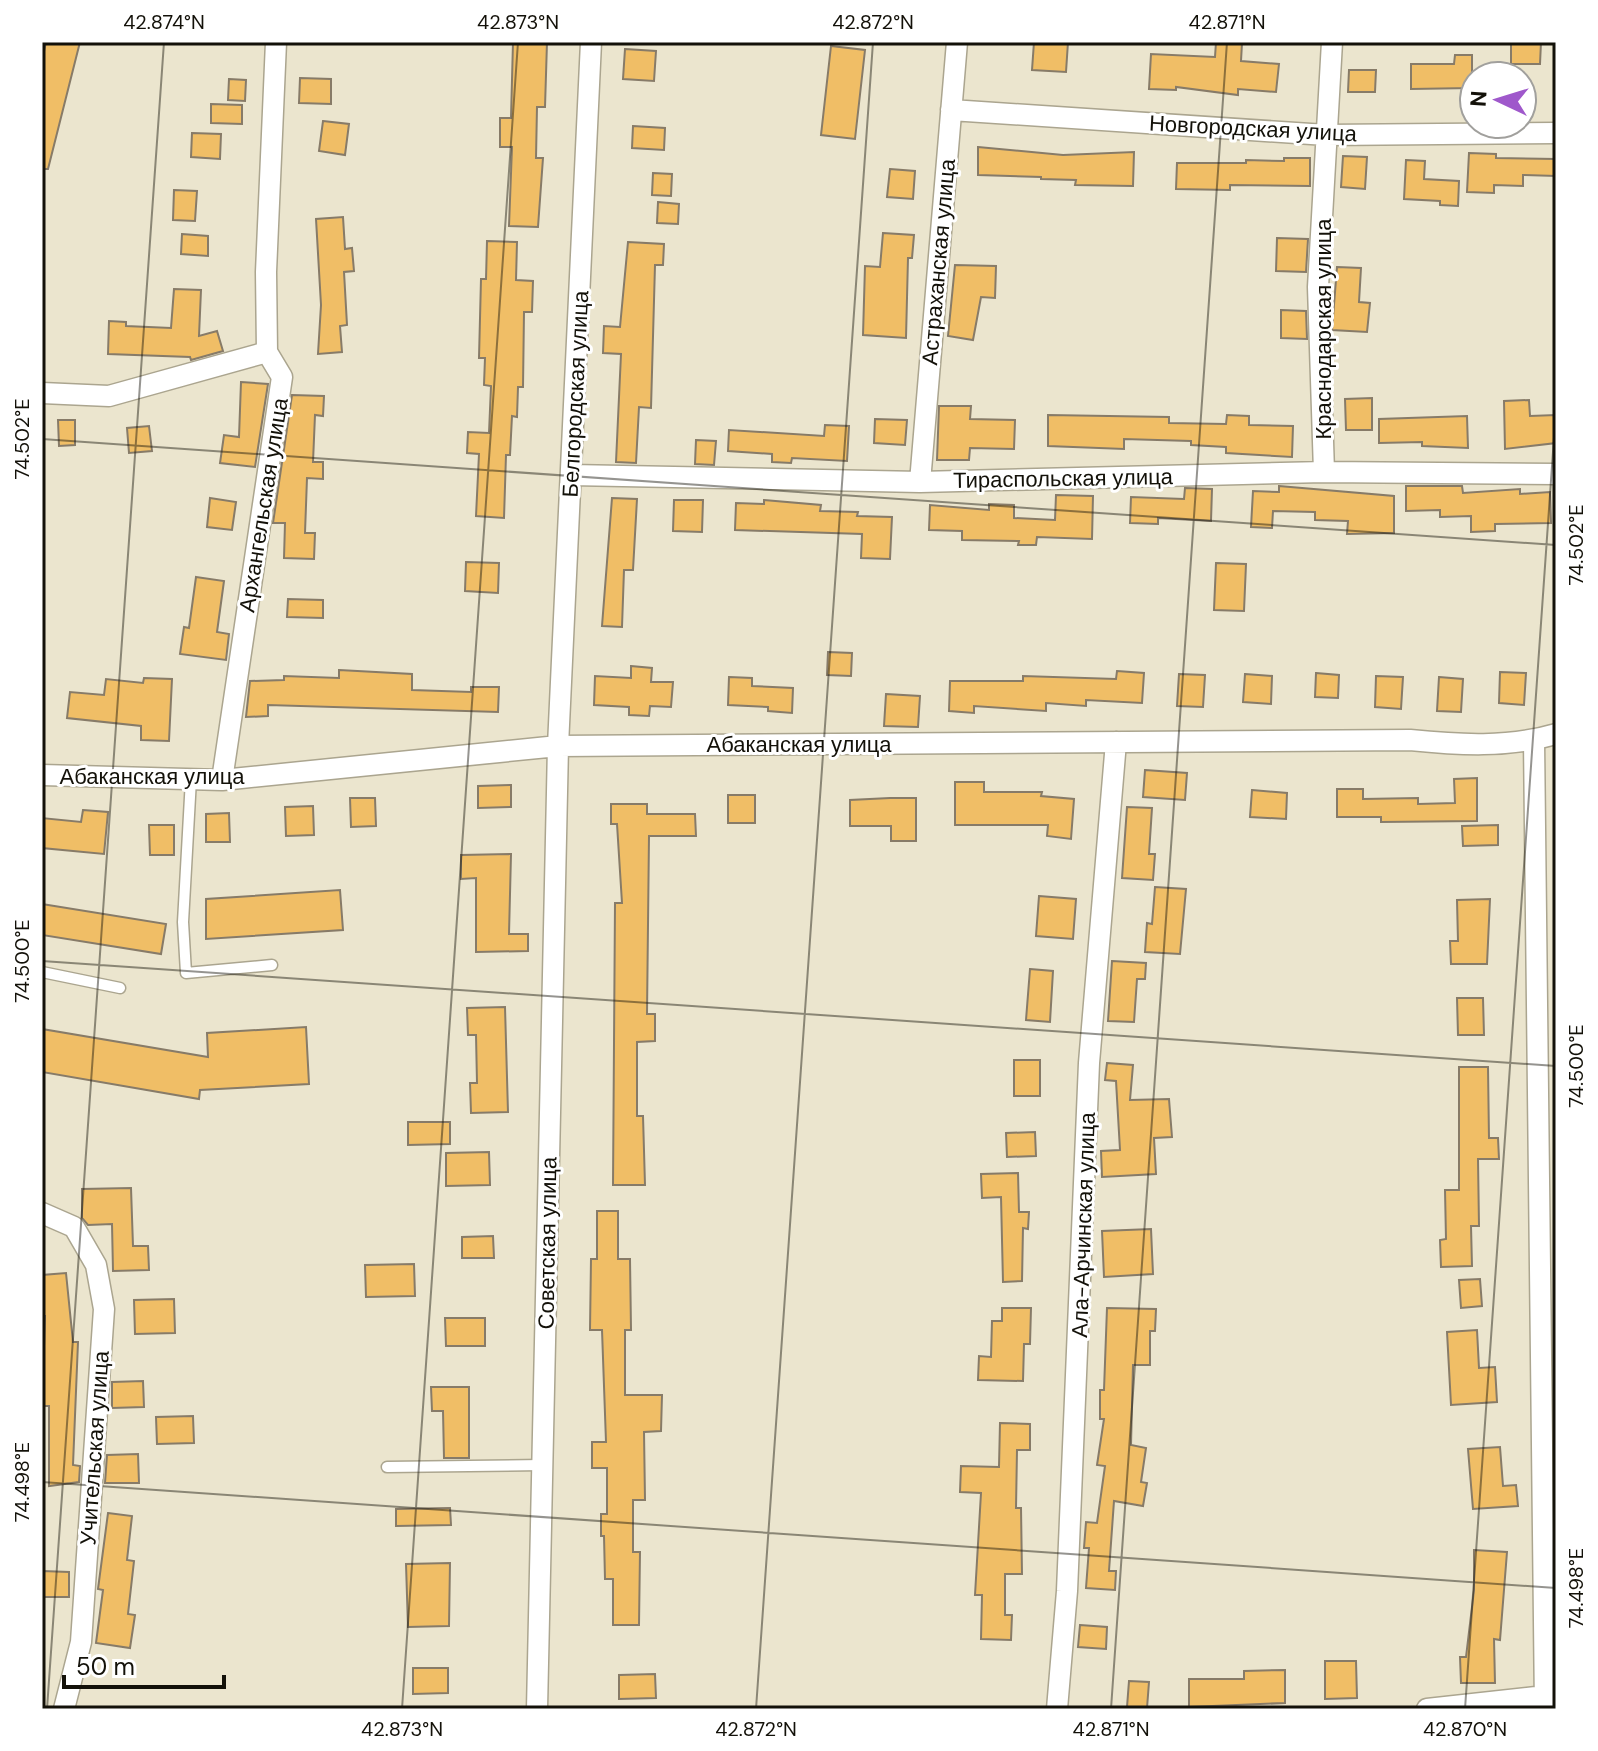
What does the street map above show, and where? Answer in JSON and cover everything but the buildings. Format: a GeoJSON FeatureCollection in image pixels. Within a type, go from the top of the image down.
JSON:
{"type":"FeatureCollection","features":[{"type":"Feature","properties":{"kind":"street","name":"Архангельская улица"},"geometry":{"type":"LineString","coordinates":[[222,780],[282,377],[267,352],[266,272],[276,42]]}},
{"type":"Feature","properties":{"kind":"street","name":"Белгородская улица"},"geometry":{"type":"LineString","coordinates":[[558,778],[591,42]]}},
{"type":"Feature","properties":{"kind":"street","name":"Астраханская улица"},"geometry":{"type":"LineString","coordinates":[[920,482],[957,42]]}},
{"type":"Feature","properties":{"kind":"street","name":"Краснодарская улица"},"geometry":{"type":"LineString","coordinates":[[1324,472],[1318,287],[1332,42]]}},
{"type":"Feature","properties":{"kind":"street","name":"Новгородская улица"},"geometry":{"type":"LineString","coordinates":[[951,110],[1326,135],[1556,133]]}},
{"type":"Feature","properties":{"kind":"street"},"geometry":{"type":"LineString","coordinates":[[42,393],[109,396],[267,352]]}},
{"type":"Feature","properties":{"kind":"street","name":"Тираспольская улица"},"geometry":{"type":"LineString","coordinates":[[571,475],[920,482],[1324,472],[1556,474]]}},
{"type":"Feature","properties":{"kind":"street","name":"Абаканская улица"},"geometry":{"type":"LineString","coordinates":[[42,775],[222,780],[558,746],[1410,740],[1465,745],[1534,740],[1556,734]]}},
{"type":"Feature","properties":{"kind":"street"},"geometry":{"type":"LineString","coordinates":[[1427,1709],[1545,1703],[1534,740]]}},
{"type":"Feature","properties":{"kind":"street","name":"Ала-Арчинская улица"},"geometry":{"type":"LineString","coordinates":[[1057,1709],[1068,1575],[1089,1063],[1116,742]]}},
{"type":"Feature","properties":{"kind":"street","name":"Советская улица"},"geometry":{"type":"LineString","coordinates":[[537,1709],[558,778]]}},
{"type":"Feature","properties":{"kind":"street","name":"Учительская улица"},"geometry":{"type":"LineString","coordinates":[[42,1213],[74,1227],[96,1265],[104,1309],[81,1642],[64,1709]]}},
{"type":"Feature","properties":{"kind":"lane"},"geometry":{"type":"LineString","coordinates":[[191,779],[183,922],[186,973],[272,965]]}},
{"type":"Feature","properties":{"kind":"lane"},"geometry":{"type":"LineString","coordinates":[[42,972],[120,988]]}},
{"type":"Feature","properties":{"kind":"lane"},"geometry":{"type":"LineString","coordinates":[[387,1467],[542,1465]]}}]}
